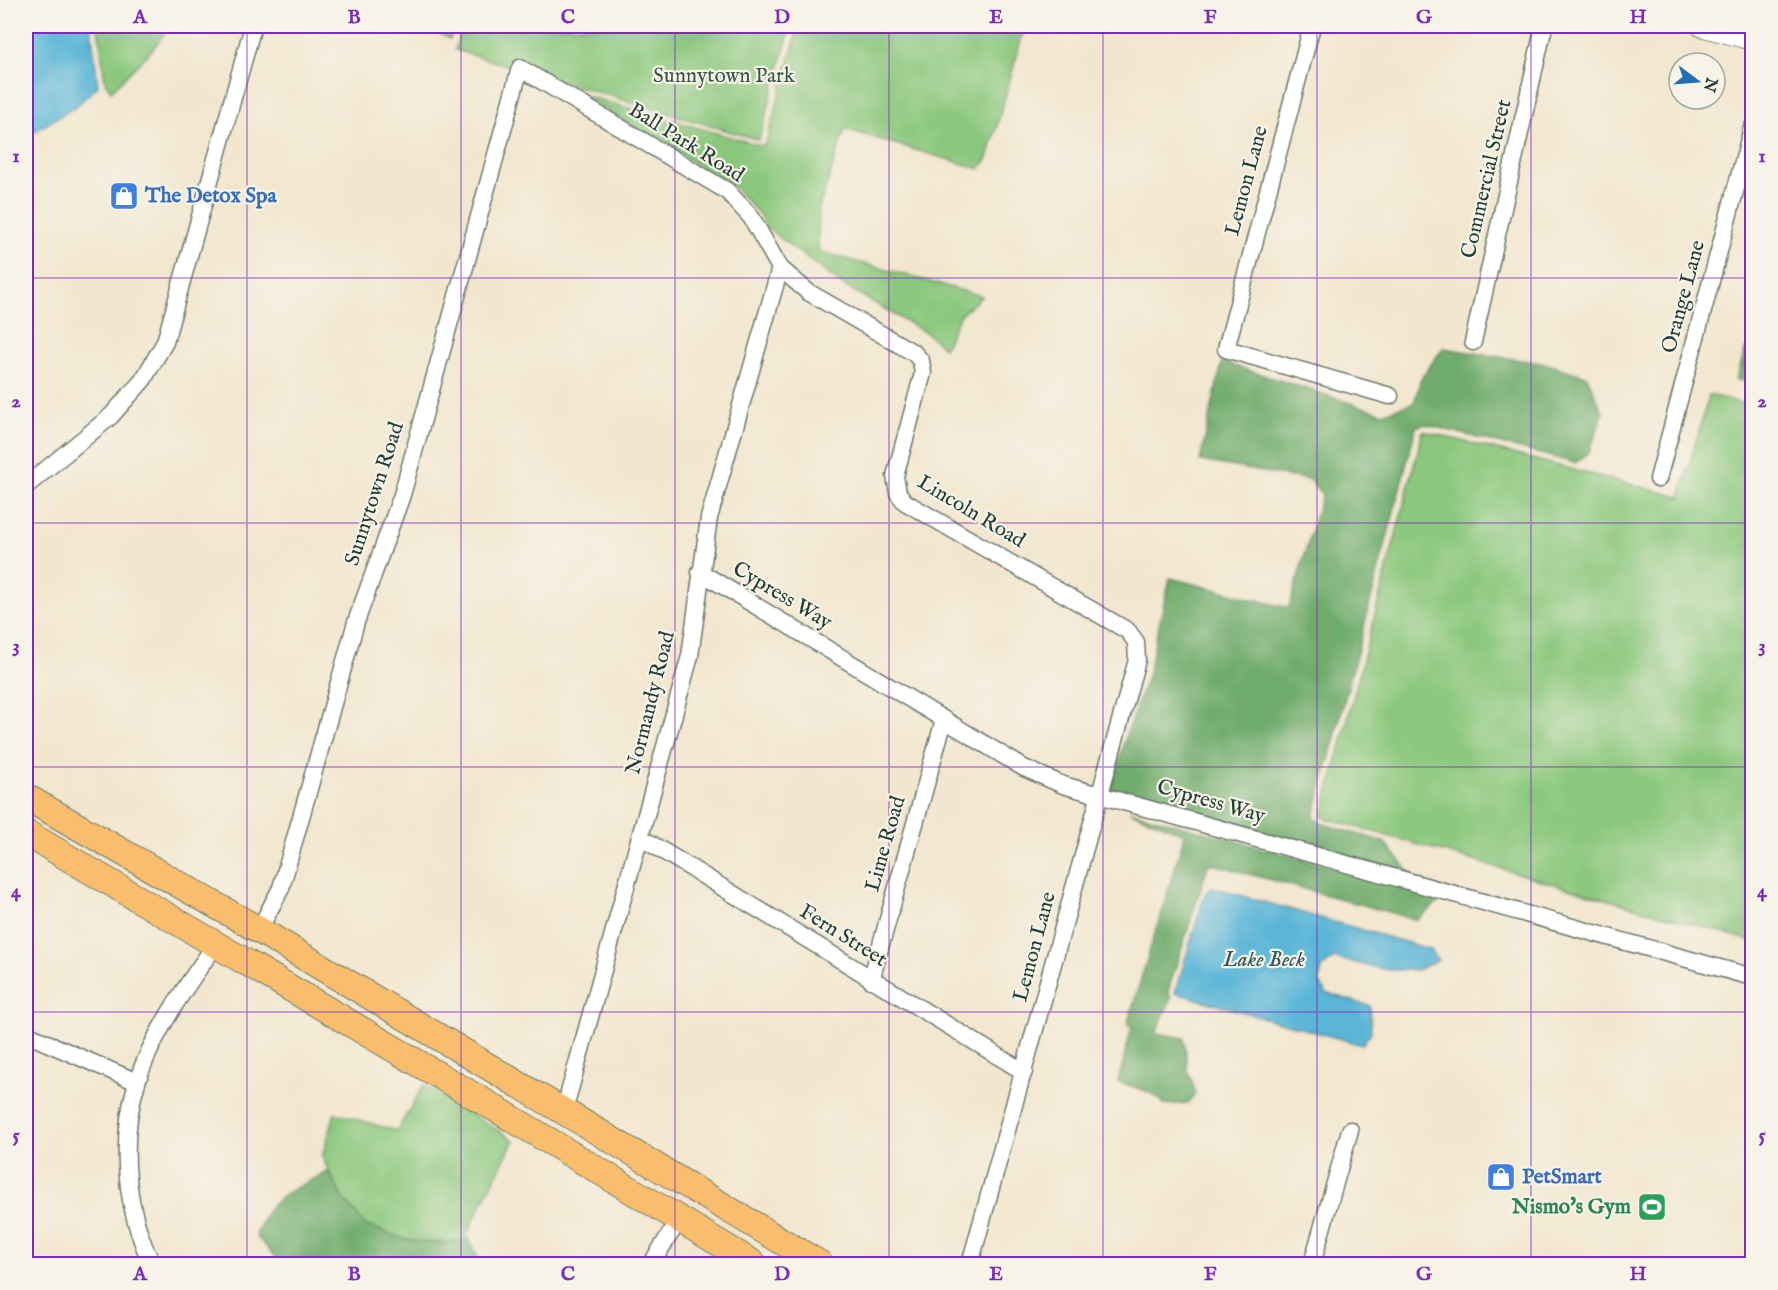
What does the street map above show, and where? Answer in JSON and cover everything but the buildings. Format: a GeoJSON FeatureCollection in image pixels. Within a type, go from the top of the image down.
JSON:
{"type":"FeatureCollection","features":[{"type":"Feature","properties":{"kind":"main road"},"geometry":{"type":"LineString","coordinates":[[26,797],[259,930],[820,1264]]}},
{"type":"Feature","properties":{"kind":"main road"},"geometry":{"type":"LineString","coordinates":[[26,833],[486,1103],[754,1264]]}},
{"type":"Feature","properties":{"kind":"main road"},"geometry":{"type":"LineString","coordinates":[[182,924],[229,934],[244,934],[259,930]]}},
{"type":"Feature","properties":{"kind":"main road"},"geometry":{"type":"LineString","coordinates":[[486,1103],[544,1113],[564,1112]]}},
{"type":"Feature","properties":{"kind":"main road"},"geometry":{"type":"LineString","coordinates":[[679,1220],[694,1216],[746,1220]]}},
{"type":"Feature","properties":{"kind":"street"},"geometry":{"type":"LineString","coordinates":[[26,486],[111,416],[143,380],[165,342],[253,26]]}},
{"type":"Feature","properties":{"kind":"street","name":"Lemon Lane"},"geometry":{"type":"LineString","coordinates":[[1312,26],[1226,349],[1390,396]]}},
{"type":"Feature","properties":{"kind":"street","name":"Commercial Street"},"geometry":{"type":"LineString","coordinates":[[1473,342],[1544,26]]}},
{"type":"Feature","properties":{"kind":"street"},"geometry":{"type":"LineString","coordinates":[[1701,26],[1752,40]]}},
{"type":"Feature","properties":{"kind":"street","name":"Ball Park Road"},"geometry":{"type":"LineString","coordinates":[[520,68],[727,191],[751,217],[780,268],[808,292],[914,353],[921,361]]}},
{"type":"Feature","properties":{"kind":"street","name":"Sunnytown Road"},"geometry":{"type":"LineString","coordinates":[[259,930],[281,888],[356,622],[402,495],[520,68]]}},
{"type":"Feature","properties":{"kind":"street","name":"Orange Lane"},"geometry":{"type":"LineString","coordinates":[[1658,479],[1752,128]]}},
{"type":"Feature","properties":{"kind":"street","name":"Normandy Road"},"geometry":{"type":"LineString","coordinates":[[564,1112],[690,656],[709,518],[780,268]]}},
{"type":"Feature","properties":{"kind":"street","name":"Lincoln Road"},"geometry":{"type":"LineString","coordinates":[[921,361],[923,373],[895,476],[898,493],[905,502],[1128,630],[1136,642]]}},
{"type":"Feature","properties":{"kind":"street","name":"Cypress Way"},"geometry":{"type":"LineString","coordinates":[[700,573],[1024,768],[1063,785],[1752,977]]}},
{"type":"Feature","properties":{"kind":"street","name":"Lemon Lane"},"geometry":{"type":"LineString","coordinates":[[969,1264],[1137,660],[1136,642]]}},
{"type":"Feature","properties":{"kind":"street","name":"Lime Road"},"geometry":{"type":"LineString","coordinates":[[871,980],[944,720]]}},
{"type":"Feature","properties":{"kind":"street","name":"Fern Street"},"geometry":{"type":"LineString","coordinates":[[640,837],[1024,1072]]}},
{"type":"Feature","properties":{"kind":"street"},"geometry":{"type":"LineString","coordinates":[[152,1264],[127,1192],[128,1133],[137,1082],[162,1027],[216,944]]}},
{"type":"Feature","properties":{"kind":"street"},"geometry":{"type":"LineString","coordinates":[[26,1038],[31,1036],[137,1082]]}},
{"type":"Feature","properties":{"kind":"street"},"geometry":{"type":"LineString","coordinates":[[1312,1264],[1350,1130]]}},
{"type":"Feature","properties":{"kind":"street"},"geometry":{"type":"LineString","coordinates":[[651,1264],[679,1220]]}},
{"type":"Feature","properties":{"kind":"green space"},"geometry":{"type":"Polygon","coordinates":[[[98,26],[170,26],[151,51],[111,91],[105,82],[98,26]]]}},
{"type":"Feature","properties":{"kind":"green space"},"geometry":{"type":"Polygon","coordinates":[[[425,26],[454,26],[450,39],[425,26]]]}},
{"type":"Feature","properties":{"kind":"green space","name":"Sunnytown Park"},"geometry":{"type":"Polygon","coordinates":[[[462,26],[791,26],[759,140],[455,50],[462,26]]]}},
{"type":"Feature","properties":{"kind":"green space"},"geometry":{"type":"Polygon","coordinates":[[[799,26],[1025,26],[988,158],[980,169],[845,129],[819,207],[818,251],[982,296],[960,315],[944,348],[928,334],[840,283],[767,228],[759,214],[734,187],[579,94],[762,146],[766,142],[799,26]]]}},
{"type":"Feature","properties":{"kind":"green space"},"geometry":{"type":"Polygon","coordinates":[[[1443,348],[1547,364],[1587,376],[1603,413],[1589,452],[1575,463],[1424,424],[1416,427],[1314,817],[1320,823],[1384,842],[1412,874],[1111,790],[1126,735],[1147,677],[1170,578],[1289,608],[1322,494],[1310,480],[1200,461],[1222,362],[1382,413],[1414,403],[1421,378],[1443,348]]]}},
{"type":"Feature","properties":{"kind":"green space"},"geometry":{"type":"Polygon","coordinates":[[[1746,348],[1752,349],[1752,382],[1736,380],[1746,348]]]}},
{"type":"Feature","properties":{"kind":"green space"},"geometry":{"type":"Polygon","coordinates":[[[1709,395],[1752,406],[1752,941],[1322,817],[1423,431],[1680,497],[1709,395]]]}},
{"type":"Feature","properties":{"kind":"green space"},"geometry":{"type":"Polygon","coordinates":[[[1129,811],[1431,895],[1438,903],[1417,920],[1209,863],[1168,991],[1171,998],[1156,1033],[1184,1038],[1188,1070],[1196,1093],[1188,1103],[1165,1105],[1149,1093],[1118,1082],[1132,1027],[1127,1025],[1185,834],[1129,811]]]}},
{"type":"Feature","properties":{"kind":"green space"},"geometry":{"type":"Polygon","coordinates":[[[424,1085],[514,1140],[467,1234],[470,1240],[417,1241],[391,1236],[367,1226],[347,1204],[322,1157],[335,1113],[397,1131],[424,1085]]]}},
{"type":"Feature","properties":{"kind":"green space"},"geometry":{"type":"Polygon","coordinates":[[[329,1171],[341,1195],[365,1225],[404,1239],[443,1244],[470,1240],[481,1264],[282,1264],[256,1236],[262,1221],[284,1194],[329,1171]]]}},
{"type":"Feature","properties":{"kind":"water"},"geometry":{"type":"Polygon","coordinates":[[[26,26],[91,26],[98,86],[75,107],[26,137],[26,26]]]}},
{"type":"Feature","properties":{"kind":"water","name":"Lake Beck"},"geometry":{"type":"Polygon","coordinates":[[[1212,887],[1429,949],[1438,960],[1417,970],[1387,970],[1334,958],[1322,968],[1319,982],[1326,993],[1370,1006],[1371,1032],[1362,1045],[1175,993],[1205,894],[1212,887]]]}},
{"type":"Feature","properties":{"kind":"place","name":"The Detox Spa"},"geometry":{"type":"Point","coordinates":[124,196]}},
{"type":"Feature","properties":{"kind":"place","name":"PetSmart"},"geometry":{"type":"Point","coordinates":[1501,1177]}},
{"type":"Feature","properties":{"kind":"place","name":"Nismo's Gym"},"geometry":{"type":"Point","coordinates":[1652,1207]}}]}
